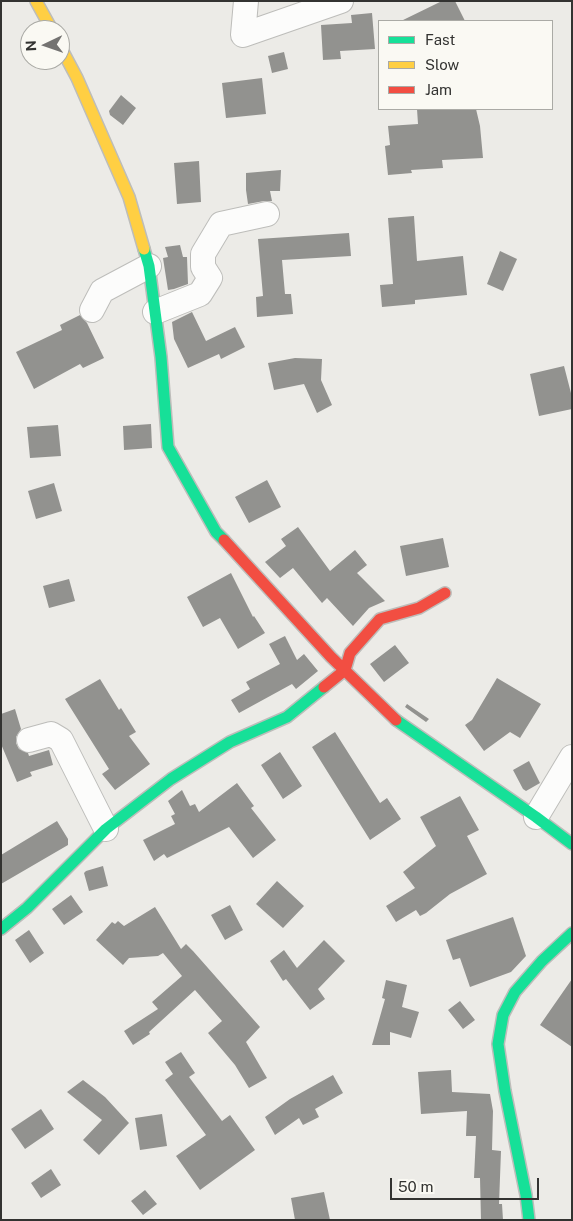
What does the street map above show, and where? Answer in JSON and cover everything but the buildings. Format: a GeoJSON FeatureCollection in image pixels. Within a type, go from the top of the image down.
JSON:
{"type":"FeatureCollection","features":[{"type":"Feature","properties":{"kind":"street"},"geometry":{"type":"LineString","coordinates":[[36,1],[46,20]]}},
{"type":"Feature","properties":{"kind":"street"},"geometry":{"type":"LineString","coordinates":[[246,1],[244,35],[342,1]]}},
{"type":"Feature","properties":{"kind":"street"},"geometry":{"type":"LineString","coordinates":[[70,65],[129,196],[149,266],[161,357],[168,447],[216,532],[345,670],[398,722],[572,844]]}},
{"type":"Feature","properties":{"kind":"street"},"geometry":{"type":"LineString","coordinates":[[155,312],[200,294],[210,278],[203,267],[203,254],[221,224],[267,214]]}},
{"type":"Feature","properties":{"kind":"street"},"geometry":{"type":"LineString","coordinates":[[92,310],[102,291],[149,266]]}},
{"type":"Feature","properties":{"kind":"street"},"geometry":{"type":"LineString","coordinates":[[1,929],[27,908],[106,829],[171,778],[230,742],[287,717],[345,670],[350,652],[380,619],[419,608],[445,593]]}},
{"type":"Feature","properties":{"kind":"street"},"geometry":{"type":"LineString","coordinates":[[29,740],[51,734],[61,740],[106,829]]}},
{"type":"Feature","properties":{"kind":"street"},"geometry":{"type":"LineString","coordinates":[[536,817],[572,757]]}},
{"type":"Feature","properties":{"kind":"street"},"geometry":{"type":"LineString","coordinates":[[529,1220],[498,1044],[503,1015],[516,992],[542,961],[572,933]]}},
{"type":"Feature","properties":{"kind":"traffic: fast"},"geometry":{"type":"LineString","coordinates":[[144,249],[149,266],[161,357],[168,447],[216,532],[224,540]]}},
{"type":"Feature","properties":{"kind":"traffic: fast"},"geometry":{"type":"LineString","coordinates":[[1,929],[27,908],[106,829],[171,779],[230,742],[287,717],[324,687]]}},
{"type":"Feature","properties":{"kind":"traffic: fast"},"geometry":{"type":"LineString","coordinates":[[396,720],[572,844]]}},
{"type":"Feature","properties":{"kind":"traffic: fast"},"geometry":{"type":"LineString","coordinates":[[529,1220],[498,1044],[503,1015],[515,992],[542,961],[572,933]]}},
{"type":"Feature","properties":{"kind":"traffic: slow"},"geometry":{"type":"LineString","coordinates":[[36,1],[46,20]]}},
{"type":"Feature","properties":{"kind":"traffic: slow"},"geometry":{"type":"LineString","coordinates":[[70,65],[129,197],[144,249]]}},
{"type":"Feature","properties":{"kind":"traffic: jam"},"geometry":{"type":"LineString","coordinates":[[224,540],[331,657],[396,720]]}},
{"type":"Feature","properties":{"kind":"traffic: jam"},"geometry":{"type":"LineString","coordinates":[[324,687],[345,670],[350,653],[380,619],[419,608],[445,593]]}}]}
